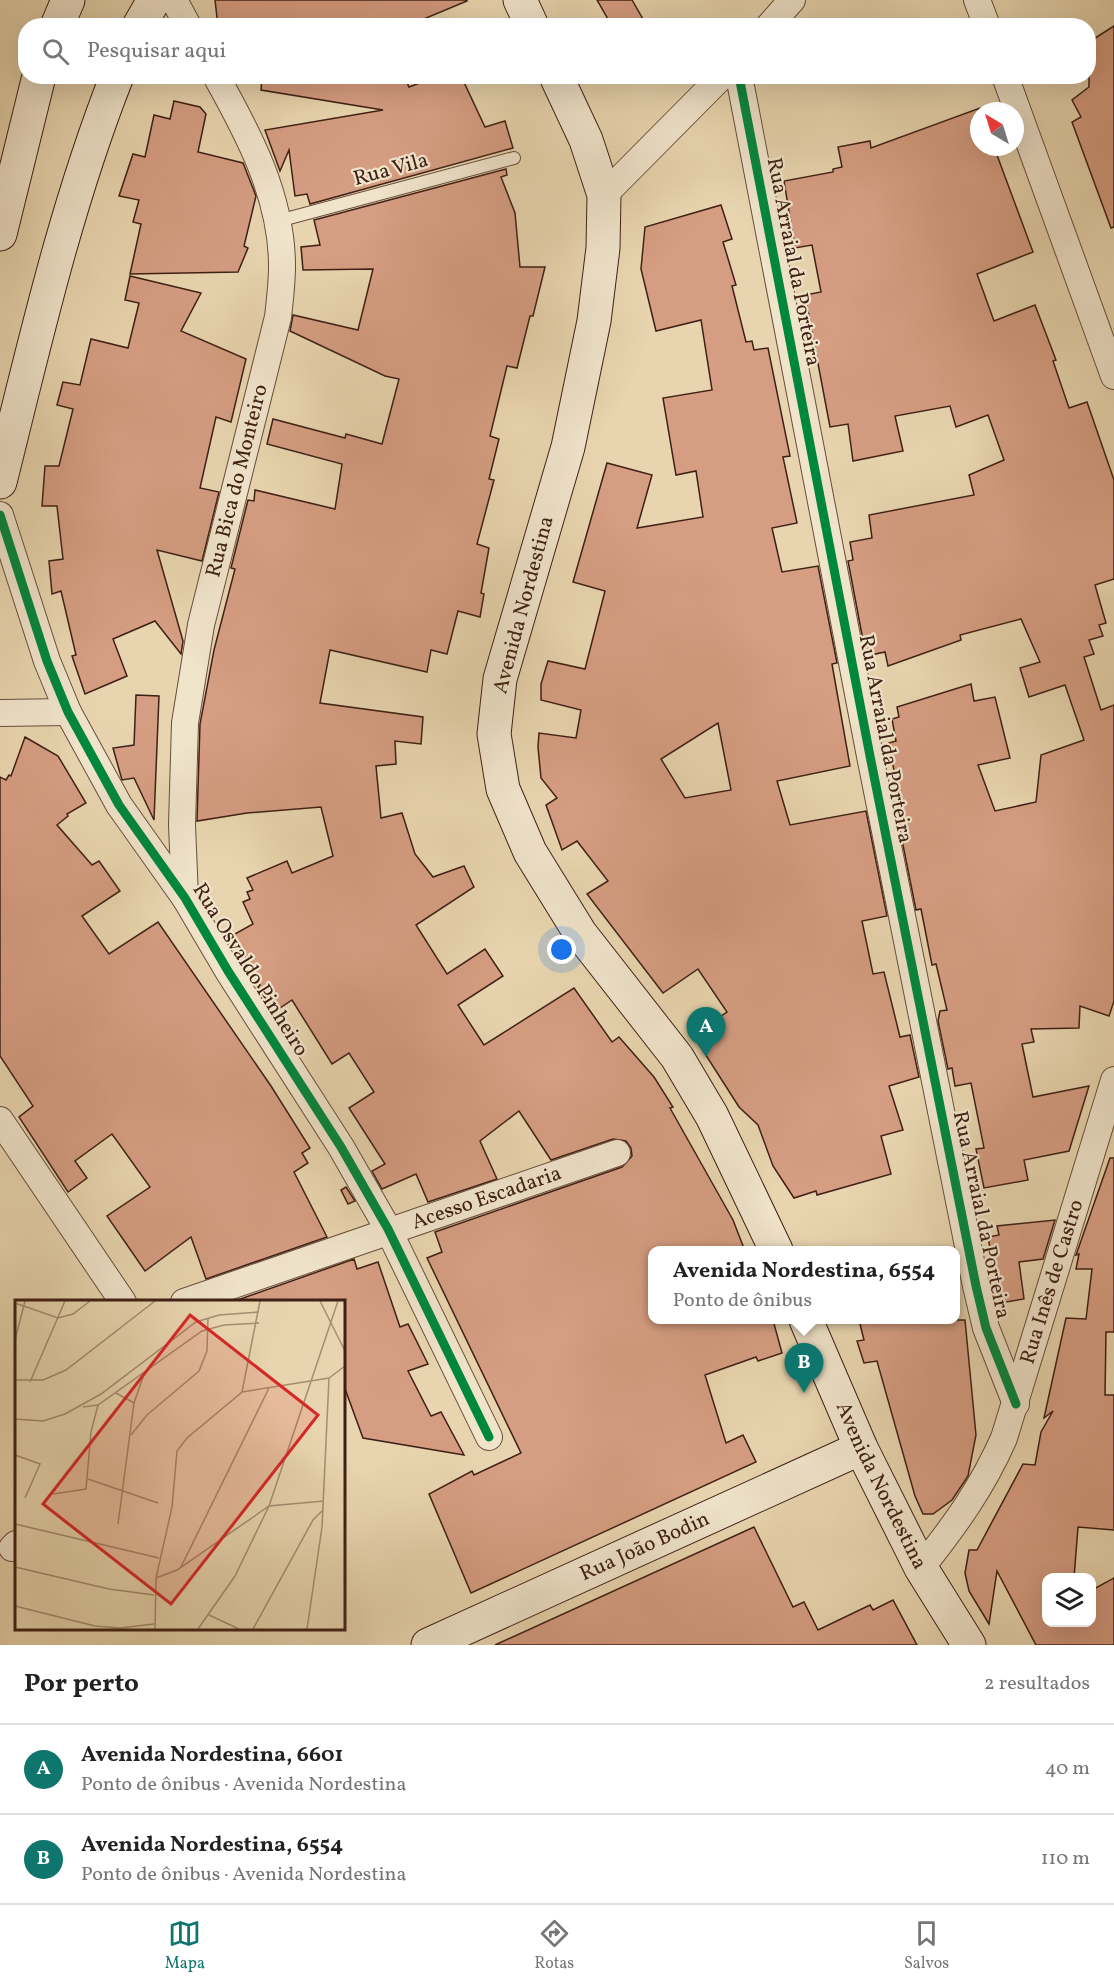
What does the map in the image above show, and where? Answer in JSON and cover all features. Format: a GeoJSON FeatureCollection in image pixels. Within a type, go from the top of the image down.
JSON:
{"type":"FeatureCollection","features":[{"type":"Feature","properties":{"kind":"main road"},"geometry":{"type":"LineString","coordinates":[[60,18],[68,0]]}},
{"type":"Feature","properties":{"kind":"main road"},"geometry":{"type":"LineString","coordinates":[[144,18],[154,0]]}},
{"type":"Feature","properties":{"kind":"main road"},"geometry":{"type":"LineString","coordinates":[[520,0],[528,18]]}},
{"type":"Feature","properties":{"kind":"main road"},"geometry":{"type":"LineString","coordinates":[[0,234],[37,84]]}},
{"type":"Feature","properties":{"kind":"main road"},"geometry":{"type":"LineString","coordinates":[[0,482],[49,287],[95,130],[114,84]]}},
{"type":"Feature","properties":{"kind":"main road","name":"Avenida Nordestina"},"geometry":{"type":"LineString","coordinates":[[560,84],[586,140],[604,195],[603,248],[594,321],[570,435],[500,679],[494,734],[503,789],[530,852],[574,923],[677,1057],[712,1116],[774,1246]]}},
{"type":"Feature","properties":{"kind":"main road","name":"Avenida Nordestina"},"geometry":{"type":"LineString","coordinates":[[808,1324],[861,1448],[921,1568],[969,1645]]}},
{"type":"Feature","properties":{"kind":"main road","name":"Rua João Bodin"},"geometry":{"type":"LineString","coordinates":[[428,1645],[861,1448]]}},
{"type":"Feature","properties":{"kind":"street"},"geometry":{"type":"LineString","coordinates":[[174,0],[184,18]]}},
{"type":"Feature","properties":{"kind":"street"},"geometry":{"type":"LineString","coordinates":[[776,18],[792,0]]}},
{"type":"Feature","properties":{"kind":"street"},"geometry":{"type":"LineString","coordinates":[[978,0],[984,18]]}},
{"type":"Feature","properties":{"kind":"street","name":"Rua Bica do Monteiro"},"geometry":{"type":"LineString","coordinates":[[185,898],[182,825],[185,723],[201,625],[278,317],[282,266],[278,221],[264,173],[243,125],[220,84]]}},
{"type":"Feature","properties":{"kind":"street"},"geometry":{"type":"LineString","coordinates":[[604,195],[714,84]]}},
{"type":"Feature","properties":{"kind":"street","name":"Rua Arraial da Porteira"},"geometry":{"type":"LineString","coordinates":[[741,84],[870,756],[976,1286],[986,1328],[1016,1404]]}},
{"type":"Feature","properties":{"kind":"street"},"geometry":{"type":"LineString","coordinates":[[1008,84],[1114,376]]}},
{"type":"Feature","properties":{"kind":"street","name":"Rua Osvaldo Pinheiro"},"geometry":{"type":"LineString","coordinates":[[0,515],[25,598],[68,712],[119,805],[185,898],[228,971],[341,1147],[388,1229],[489,1437]]}},
{"type":"Feature","properties":{"kind":"street"},"geometry":{"type":"LineString","coordinates":[[0,713],[68,712]]}},
{"type":"Feature","properties":{"kind":"street","name":"Rua Inês de Castro"},"geometry":{"type":"LineString","coordinates":[[921,1568],[964,1514],[988,1474],[1016,1404],[1114,1080]]}},
{"type":"Feature","properties":{"kind":"street"},"geometry":{"type":"LineString","coordinates":[[0,1120],[122,1300]]}},
{"type":"Feature","properties":{"kind":"street","name":"Acesso Escadaria"},"geometry":{"type":"LineString","coordinates":[[190,1300],[388,1229],[617,1153]]}},
{"type":"Feature","properties":{"kind":"lane","name":"Rua Vila"},"geometry":{"type":"LineString","coordinates":[[278,221],[514,158]]}},
{"type":"Feature","properties":{"kind":"building"},"geometry":{"type":"Polygon","coordinates":[[[215,0],[467,0],[426,18],[217,18],[215,0]]]}},
{"type":"Feature","properties":{"kind":"building"},"geometry":{"type":"Polygon","coordinates":[[[597,0],[632,0],[642,18],[607,18],[597,0]]]}},
{"type":"Feature","properties":{"kind":"building"},"geometry":{"type":"Polygon","coordinates":[[[1114,26],[1114,227],[1111,228],[1072,122],[1081,117],[1072,100],[1089,87],[1089,84],[1096,84],[1096,38],[1114,26]]]}},
{"type":"Feature","properties":{"kind":"building"},"geometry":{"type":"Polygon","coordinates":[[[261,84],[408,84],[409,87],[417,84],[465,84],[485,127],[505,121],[513,148],[310,204],[307,194],[295,196],[289,150],[280,171],[265,130],[383,110],[261,90],[261,84]]]}},
{"type":"Feature","properties":{"kind":"building"},"geometry":{"type":"Polygon","coordinates":[[[174,101],[200,107],[206,114],[198,152],[243,163],[256,196],[244,246],[248,248],[238,272],[130,274],[141,224],[133,222],[139,200],[119,196],[133,154],[145,157],[154,115],[170,119],[174,101]]]}},
{"type":"Feature","properties":{"kind":"building"},"geometry":{"type":"Polygon","coordinates":[[[970,112],[970,156],[997,156],[1033,252],[977,274],[994,321],[1035,305],[1056,360],[1053,361],[1069,408],[1087,402],[1114,480],[1114,579],[1095,585],[1106,623],[1099,625],[1103,636],[1089,640],[1094,654],[1084,657],[1101,710],[1114,705],[1114,1001],[1109,1016],[1080,1006],[1079,1028],[1031,1029],[1034,1042],[1022,1044],[1033,1097],[1089,1086],[1069,1151],[1024,1160],[1028,1180],[984,1188],[976,1149],[984,1148],[971,1083],[955,1086],[952,1068],[948,1069],[938,1021],[940,1011],[947,1010],[936,964],[932,965],[921,909],[916,910],[895,805],[900,804],[889,743],[896,741],[892,719],[899,717],[897,707],[971,684],[974,701],[995,697],[1010,758],[978,765],[995,811],[1036,802],[1041,755],[1084,740],[1065,685],[1029,697],[1020,668],[1040,662],[1021,619],[960,635],[961,640],[888,666],[885,652],[866,656],[848,561],[853,560],[850,542],[872,538],[869,515],[974,495],[969,475],[1004,460],[988,415],[956,427],[950,406],[895,416],[903,451],[853,461],[848,424],[830,427],[805,295],[821,292],[812,245],[795,248],[784,181],[833,172],[833,169],[842,167],[838,147],[870,141],[871,148],[970,112]]]}},
{"type":"Feature","properties":{"kind":"building"},"geometry":{"type":"Polygon","coordinates":[[[506,169],[507,175],[501,177],[515,213],[520,267],[545,267],[517,368],[507,366],[490,436],[499,439],[489,479],[494,480],[477,544],[489,548],[481,593],[484,594],[480,617],[458,611],[447,654],[431,650],[427,672],[330,650],[320,703],[423,717],[421,744],[395,741],[396,764],[376,766],[381,818],[402,813],[415,854],[433,877],[464,866],[474,887],[416,925],[447,974],[485,949],[503,976],[458,1005],[484,1045],[574,988],[612,1042],[619,1037],[654,1077],[673,1107],[670,1108],[733,1220],[743,1246],[648,1246],[648,1324],[774,1324],[782,1353],[758,1361],[756,1357],[705,1375],[726,1443],[743,1435],[756,1462],[471,1593],[429,1494],[472,1471],[474,1475],[521,1453],[427,1258],[442,1252],[435,1232],[622,1167],[632,1156],[631,1148],[626,1141],[613,1139],[551,1160],[519,1111],[480,1141],[497,1179],[428,1202],[416,1174],[382,1189],[372,1171],[385,1164],[349,1108],[374,1092],[349,1053],[332,1064],[292,1000],[274,1012],[258,987],[260,985],[233,935],[253,924],[243,902],[250,899],[247,892],[253,890],[247,878],[287,861],[292,873],[333,856],[321,807],[247,813],[197,821],[200,724],[214,650],[235,569],[231,568],[248,500],[254,501],[255,490],[335,509],[342,464],[267,444],[273,419],[345,438],[346,434],[382,444],[399,379],[385,376],[290,331],[293,315],[358,330],[373,269],[303,270],[301,247],[320,245],[314,220],[506,169]]]}},
{"type":"Feature","properties":{"kind":"building"},"geometry":{"type":"Polygon","coordinates":[[[721,205],[732,239],[723,242],[736,285],[732,286],[746,342],[752,341],[754,350],[768,348],[790,456],[783,457],[797,523],[772,528],[782,572],[818,566],[837,663],[832,664],[850,766],[777,781],[790,825],[866,811],[887,916],[862,921],[873,974],[884,972],[900,1037],[910,1035],[919,1077],[889,1086],[903,1130],[881,1136],[891,1174],[817,1195],[816,1191],[794,1198],[773,1166],[758,1125],[739,1107],[693,1035],[727,1012],[698,969],[663,993],[587,894],[608,881],[577,841],[562,850],[546,805],[557,798],[541,778],[539,733],[576,738],[581,710],[541,700],[541,684],[548,661],[585,669],[605,591],[573,582],[607,463],[652,475],[637,528],[703,517],[696,471],[676,475],[663,398],[712,390],[701,320],[656,331],[641,269],[645,227],[721,205]],[[718,723],[661,759],[685,798],[731,790],[718,723]]]}},
{"type":"Feature","properties":{"kind":"building"},"geometry":{"type":"Polygon","coordinates":[[[130,276],[201,293],[181,331],[246,359],[231,422],[216,417],[200,488],[219,492],[202,561],[157,550],[183,641],[181,654],[155,621],[113,639],[127,676],[85,694],[72,656],[76,655],[61,591],[52,594],[49,561],[63,559],[57,506],[42,506],[45,466],[59,466],[73,409],[57,405],[63,382],[80,385],[91,339],[128,348],[139,303],[125,300],[130,276]]]}},
{"type":"Feature","properties":{"kind":"building"},"geometry":{"type":"Polygon","coordinates":[[[136,695],[159,696],[154,820],[134,778],[122,780],[113,748],[134,745],[136,695]]]}},
{"type":"Feature","properties":{"kind":"building"},"geometry":{"type":"Polygon","coordinates":[[[25,737],[58,756],[86,803],[67,814],[68,816],[57,825],[92,865],[99,861],[120,891],[82,916],[109,954],[158,922],[271,1086],[310,1148],[302,1153],[308,1163],[294,1172],[327,1237],[206,1279],[191,1237],[145,1271],[107,1216],[150,1187],[112,1134],[75,1161],[87,1178],[68,1192],[19,1117],[33,1106],[0,1056],[0,777],[6,780],[9,775],[11,776],[25,737]]]}},
{"type":"Feature","properties":{"kind":"building"},"geometry":{"type":"Polygon","coordinates":[[[1110,1158],[1114,1158],[1114,1332],[1106,1332],[1105,1395],[1114,1395],[1114,1530],[1078,1527],[1074,1573],[1042,1573],[1042,1627],[1096,1627],[1096,1588],[1114,1578],[1114,1645],[1036,1645],[997,1571],[989,1624],[969,1591],[965,1573],[969,1550],[977,1550],[1023,1464],[1035,1465],[1041,1432],[1053,1411],[1044,1418],[1066,1318],[1086,1319],[1092,1269],[1076,1269],[1079,1254],[1076,1255],[1110,1158]]]}},
{"type":"Feature","properties":{"kind":"building"},"geometry":{"type":"Polygon","coordinates":[[[346,1187],[355,1201],[348,1204],[341,1190],[346,1187]]]}},
{"type":"Feature","properties":{"kind":"building"},"geometry":{"type":"Polygon","coordinates":[[[1055,1220],[1043,1259],[1019,1262],[1024,1299],[1000,1303],[988,1237],[999,1235],[997,1226],[1055,1220]]]}},
{"type":"Feature","properties":{"kind":"building"},"geometry":{"type":"Polygon","coordinates":[[[354,1259],[357,1269],[378,1262],[400,1327],[408,1324],[428,1364],[408,1371],[431,1416],[441,1412],[464,1455],[363,1438],[345,1389],[345,1300],[238,1300],[354,1259]]]}},
{"type":"Feature","properties":{"kind":"building"},"geometry":{"type":"Polygon","coordinates":[[[960,1320],[965,1320],[976,1435],[968,1476],[952,1500],[933,1514],[923,1514],[915,1496],[877,1361],[864,1363],[857,1341],[864,1340],[860,1324],[960,1324],[960,1320]]]}},
{"type":"Feature","properties":{"kind":"building"},"geometry":{"type":"Polygon","coordinates":[[[754,1527],[793,1607],[804,1602],[818,1630],[870,1605],[873,1610],[893,1600],[917,1645],[495,1645],[754,1527]]]}},
{"type":"Feature","properties":{"kind":"cycle path"},"geometry":{"type":"LineString","coordinates":[[741,84],[870,756],[976,1286],[986,1328],[1016,1404]]}},
{"type":"Feature","properties":{"kind":"cycle path"},"geometry":{"type":"LineString","coordinates":[[0,515],[47,661],[68,712],[119,805],[185,898],[228,971],[341,1147],[388,1229],[489,1437]]}},
{"type":"Feature","properties":{"kind":"place","name":"Avenida Nordestina, 6601"},"geometry":{"type":"Point","coordinates":[706,1057]}},
{"type":"Feature","properties":{"kind":"place","name":"Avenida Nordestina, 6554"},"geometry":{"type":"Point","coordinates":[804,1393]}}]}
